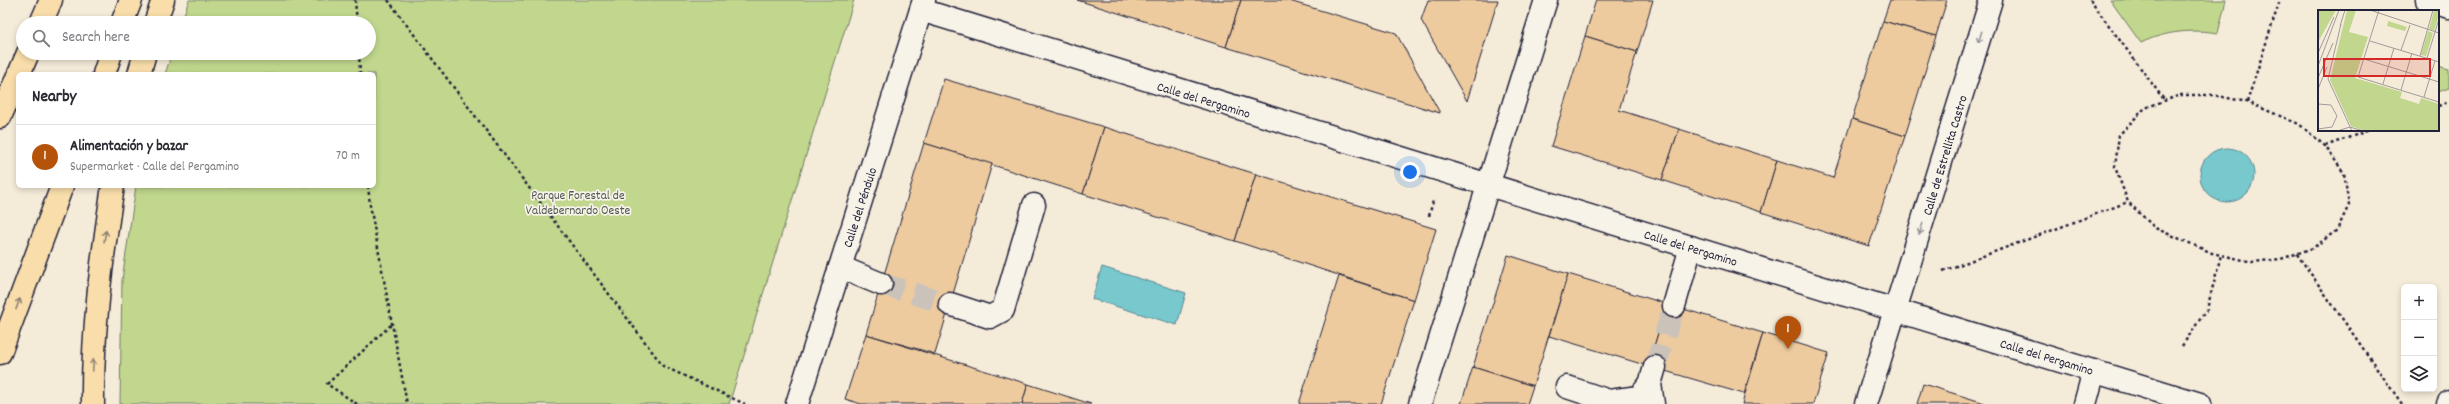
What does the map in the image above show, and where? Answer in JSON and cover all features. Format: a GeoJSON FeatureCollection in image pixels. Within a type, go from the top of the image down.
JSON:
{"type":"FeatureCollection","features":[{"type":"Feature","properties":{"kind":"highway"},"geometry":{"type":"LineString","coordinates":[[44,16],[51,0]]}},
{"type":"Feature","properties":{"kind":"highway"},"geometry":{"type":"LineString","coordinates":[[124,16],[130,0]]}},
{"type":"Feature","properties":{"kind":"highway"},"geometry":{"type":"LineString","coordinates":[[157,16],[163,0]]}},
{"type":"Feature","properties":{"kind":"highway"},"geometry":{"type":"LineString","coordinates":[[19,72],[25,60]]}},
{"type":"Feature","properties":{"kind":"highway"},"geometry":{"type":"LineString","coordinates":[[105,72],[109,60]]}},
{"type":"Feature","properties":{"kind":"highway"},"geometry":{"type":"LineString","coordinates":[[140,72],[143,60]]}},
{"type":"Feature","properties":{"kind":"highway"},"geometry":{"type":"LineString","coordinates":[[0,117],[16,80]]}},
{"type":"Feature","properties":{"kind":"highway"},"geometry":{"type":"LineString","coordinates":[[0,353],[61,188]]}},
{"type":"Feature","properties":{"kind":"highway"},"geometry":{"type":"LineString","coordinates":[[93,404],[92,370],[99,276],[113,188]]}},
{"type":"Feature","properties":{"kind":"street"},"geometry":{"type":"LineString","coordinates":[[1420,404],[1546,0]]}},
{"type":"Feature","properties":{"kind":"street","name":"Calle de Estrellita Castro"},"geometry":{"type":"LineString","coordinates":[[1894,308],[1920,231],[1991,0]]}},
{"type":"Feature","properties":{"kind":"street"},"geometry":{"type":"LineString","coordinates":[[2427,0],[2449,7]]}},
{"type":"Feature","properties":{"kind":"street","name":"Calle del Pergamino"},"geometry":{"type":"LineString","coordinates":[[922,5],[1488,186],[1894,308],[2200,404]]}},
{"type":"Feature","properties":{"kind":"street","name":"Calle del Péndulo"},"geometry":{"type":"LineString","coordinates":[[797,404],[922,5]]}},
{"type":"Feature","properties":{"kind":"street"},"geometry":{"type":"LineString","coordinates":[[950,304],[990,317],[1003,310],[1034,205]]}},
{"type":"Feature","properties":{"kind":"street"},"geometry":{"type":"LineString","coordinates":[[1674,306],[1691,247]]}},
{"type":"Feature","properties":{"kind":"street"},"geometry":{"type":"LineString","coordinates":[[840,267],[881,284]]}},
{"type":"Feature","properties":{"kind":"street"},"geometry":{"type":"LineString","coordinates":[[1866,404],[1894,308]]}},
{"type":"Feature","properties":{"kind":"street"},"geometry":{"type":"LineString","coordinates":[[2085,404],[2094,371]]}},
{"type":"Feature","properties":{"kind":"street"},"geometry":{"type":"LineString","coordinates":[[1567,387],[1608,401],[1639,397],[1653,385]]}},
{"type":"Feature","properties":{"kind":"path"},"geometry":{"type":"LineString","coordinates":[[355,0],[356,16]]}},
{"type":"Feature","properties":{"kind":"path"},"geometry":{"type":"LineString","coordinates":[[388,0],[663,366],[745,404]]}},
{"type":"Feature","properties":{"kind":"path"},"geometry":{"type":"LineString","coordinates":[[2090,0],[2165,101]]}},
{"type":"Feature","properties":{"kind":"path"},"geometry":{"type":"LineString","coordinates":[[2248,102],[2280,0]]}},
{"type":"Feature","properties":{"kind":"path"},"geometry":{"type":"LineString","coordinates":[[359,60],[360,72]]}},
{"type":"Feature","properties":{"kind":"path"},"geometry":{"type":"LineString","coordinates":[[2180,95],[2213,95],[2248,102],[2299,124],[2324,146],[2344,173],[2349,205],[2337,230],[2313,248],[2281,259],[2252,262],[2221,255],[2183,241],[2155,228],[2128,202],[2115,167],[2119,135],[2145,108],[2180,95]]}},
{"type":"Feature","properties":{"kind":"path"},"geometry":{"type":"LineString","coordinates":[[2439,106],[2449,102]]}},
{"type":"Feature","properties":{"kind":"path"},"geometry":{"type":"LineString","coordinates":[[2324,146],[2367,131]]}},
{"type":"Feature","properties":{"kind":"path"},"geometry":{"type":"LineString","coordinates":[[368,188],[370,205],[407,404]]}},
{"type":"Feature","properties":{"kind":"path"},"geometry":{"type":"LineString","coordinates":[[1429,216],[1436,193]]}},
{"type":"Feature","properties":{"kind":"path"},"geometry":{"type":"LineString","coordinates":[[1943,271],[2128,202]]}},
{"type":"Feature","properties":{"kind":"path"},"geometry":{"type":"LineString","coordinates":[[2297,254],[2402,404]]}},
{"type":"Feature","properties":{"kind":"path"},"geometry":{"type":"LineString","coordinates":[[2182,346],[2207,309],[2221,255]]}},
{"type":"Feature","properties":{"kind":"path"},"geometry":{"type":"LineString","coordinates":[[357,404],[327,384],[392,323]]}},
{"type":"Feature","properties":{"kind":"green space","name":"Parque Forestal de Valdebernardo Oeste"},"geometry":{"type":"Polygon","coordinates":[[[189,0],[854,0],[729,404],[120,404],[122,280],[136,188],[376,188],[376,72],[166,72],[170,60],[376,60],[376,16],[183,16],[189,0]]]}},
{"type":"Feature","properties":{"kind":"green space"},"geometry":{"type":"Polygon","coordinates":[[[2110,0],[2226,0],[2218,33],[2199,31],[2179,32],[2160,36],[2141,43],[2110,0]]]}},
{"type":"Feature","properties":{"kind":"green space"},"geometry":{"type":"Polygon","coordinates":[[[2439,66],[2449,69],[2449,88],[2439,92],[2439,66]]]}},
{"type":"Feature","properties":{"kind":"water"},"geometry":{"type":"Polygon","coordinates":[[[2227,148],[2237,150],[2246,156],[2252,165],[2254,175],[2252,185],[2246,194],[2237,200],[2227,202],[2217,200],[2208,194],[2202,185],[2200,175],[2202,165],[2208,156],[2217,150],[2227,148]]]}},
{"type":"Feature","properties":{"kind":"water"},"geometry":{"type":"Polygon","coordinates":[[[1102,267],[1186,293],[1177,325],[1092,299],[1102,267]]]}},
{"type":"Feature","properties":{"kind":"building"},"geometry":{"type":"Polygon","coordinates":[[[1077,0],[1241,0],[1226,47],[1077,0]]]}},
{"type":"Feature","properties":{"kind":"building"},"geometry":{"type":"Polygon","coordinates":[[[1241,0],[1286,0],[1396,33],[1440,113],[1226,47],[1241,0]]]}},
{"type":"Feature","properties":{"kind":"building"},"geometry":{"type":"Polygon","coordinates":[[[1428,0],[1498,0],[1467,101],[1421,20],[1428,0]]]}},
{"type":"Feature","properties":{"kind":"building"},"geometry":{"type":"Polygon","coordinates":[[[1596,0],[1653,0],[1637,52],[1585,36],[1596,0]]]}},
{"type":"Feature","properties":{"kind":"building"},"geometry":{"type":"Polygon","coordinates":[[[1890,0],[1947,0],[1936,36],[1883,21],[1890,0]]]}},
{"type":"Feature","properties":{"kind":"building"},"geometry":{"type":"Polygon","coordinates":[[[1883,21],[1936,36],[1905,136],[1852,119],[1883,21]]]}},
{"type":"Feature","properties":{"kind":"building"},"geometry":{"type":"Polygon","coordinates":[[[1585,36],[1637,52],[1619,110],[1679,129],[1662,180],[1551,146],[1585,36]]]}},
{"type":"Feature","properties":{"kind":"building"},"geometry":{"type":"Polygon","coordinates":[[[944,79],[1104,127],[1083,194],[924,143],[944,79]]]}},
{"type":"Feature","properties":{"kind":"building"},"geometry":{"type":"Polygon","coordinates":[[[1852,119],[1905,136],[1869,246],[1761,212],[1777,160],[1833,178],[1852,119]]]}},
{"type":"Feature","properties":{"kind":"building"},"geometry":{"type":"Polygon","coordinates":[[[1104,127],[1256,174],[1235,241],[1083,194],[1104,127]]]}},
{"type":"Feature","properties":{"kind":"building"},"geometry":{"type":"Polygon","coordinates":[[[1679,129],[1777,160],[1761,212],[1662,180],[1679,129]]]}},
{"type":"Feature","properties":{"kind":"building"},"geometry":{"type":"Polygon","coordinates":[[[924,143],[992,164],[935,354],[866,334],[924,143]]]}},
{"type":"Feature","properties":{"kind":"building"},"geometry":{"type":"Polygon","coordinates":[[[1256,174],[1436,229],[1414,300],[1235,241],[1256,174]]]}},
{"type":"Feature","properties":{"kind":"building"},"geometry":{"type":"Polygon","coordinates":[[[1508,255],[1568,274],[1533,386],[1473,367],[1508,255]]]}},
{"type":"Feature","properties":{"kind":"building"},"geometry":{"type":"Polygon","coordinates":[[[1568,274],[1667,304],[1648,366],[1549,336],[1568,274]]]}},
{"type":"Feature","properties":{"kind":"building"},"geometry":{"type":"Polygon","coordinates":[[[1339,276],[1414,300],[1381,404],[1299,404],[1339,276]]]}},
{"type":"Feature","properties":{"kind":"building"},"geometry":{"type":"Polygon","coordinates":[[[1667,304],[1763,333],[1744,394],[1648,366],[1667,304]]]}},
{"type":"Feature","properties":{"kind":"building"},"geometry":{"type":"Polygon","coordinates":[[[1763,333],[1829,353],[1813,404],[1742,404],[1763,333]]]}},
{"type":"Feature","properties":{"kind":"building"},"geometry":{"type":"Polygon","coordinates":[[[866,334],[1028,384],[1022,404],[861,404],[845,399],[866,334]]]}},
{"type":"Feature","properties":{"kind":"building"},"geometry":{"type":"Polygon","coordinates":[[[1473,367],[1533,386],[1527,404],[1461,404],[1473,367]]]}},
{"type":"Feature","properties":{"kind":"building"},"geometry":{"type":"Polygon","coordinates":[[[1028,384],[1091,404],[1022,404],[1028,384]]]}},
{"type":"Feature","properties":{"kind":"building"},"geometry":{"type":"Polygon","coordinates":[[[1923,384],[1988,404],[1917,404],[1923,384]]]}},
{"type":"Feature","properties":{"kind":"tunnel"},"geometry":{"type":"LineString","coordinates":[[881,284],[950,304]]}},
{"type":"Feature","properties":{"kind":"tunnel"},"geometry":{"type":"LineString","coordinates":[[1655,367],[1674,306]]}},
{"type":"Feature","properties":{"kind":"place","name":"Alimentación y bazar"},"geometry":{"type":"Point","coordinates":[1788,349]}}]}
